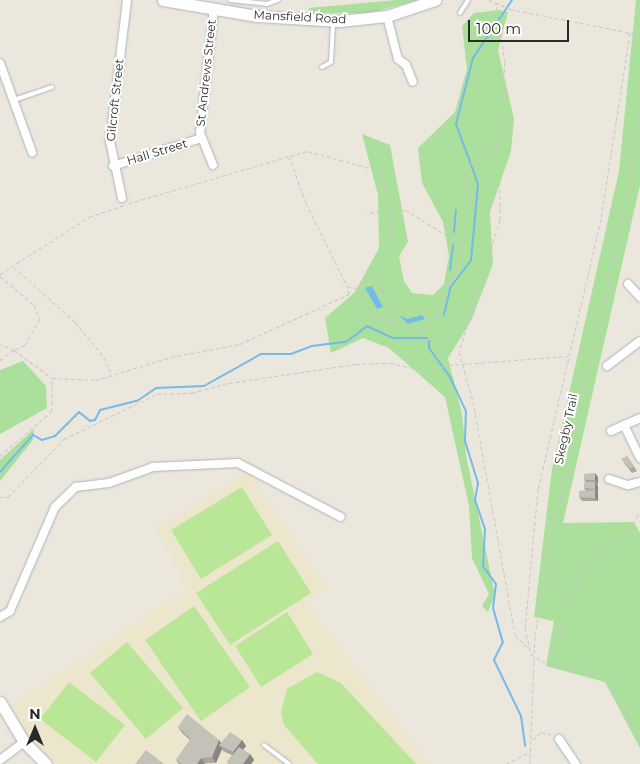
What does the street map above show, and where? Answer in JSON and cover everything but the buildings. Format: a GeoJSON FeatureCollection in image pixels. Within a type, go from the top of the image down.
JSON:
{"type":"FeatureCollection","features":[{"type":"Feature","properties":{"kind":"main road","name":"Mansfield Road"},"geometry":{"type":"LineString","coordinates":[[162,0],[334,21],[387,16],[435,0]]}},
{"type":"Feature","properties":{"kind":"main road"},"geometry":{"type":"LineString","coordinates":[[0,702],[24,742],[46,764]]}},
{"type":"Feature","properties":{"kind":"street","name":"Gilcroft Street"},"geometry":{"type":"LineString","coordinates":[[122,198],[113,166],[110,141],[127,0]]}},
{"type":"Feature","properties":{"kind":"street","name":"St Andrews Street"},"geometry":{"type":"LineString","coordinates":[[209,5],[202,138],[213,165]]}},
{"type":"Feature","properties":{"kind":"street"},"geometry":{"type":"LineString","coordinates":[[387,16],[398,59],[406,65],[413,82]]}},
{"type":"Feature","properties":{"kind":"street"},"geometry":{"type":"LineString","coordinates":[[0,63],[32,152]]}},
{"type":"Feature","properties":{"kind":"street","name":"Hall Street"},"geometry":{"type":"LineString","coordinates":[[113,166],[202,138]]}},
{"type":"Feature","properties":{"kind":"street"},"geometry":{"type":"LineString","coordinates":[[628,284],[640,297]]}},
{"type":"Feature","properties":{"kind":"street"},"geometry":{"type":"LineString","coordinates":[[606,366],[640,341]]}},
{"type":"Feature","properties":{"kind":"street"},"geometry":{"type":"LineString","coordinates":[[610,431],[640,418]]}},
{"type":"Feature","properties":{"kind":"street"},"geometry":{"type":"LineString","coordinates":[[624,425],[640,458]]}},
{"type":"Feature","properties":{"kind":"street"},"geometry":{"type":"LineString","coordinates":[[0,617],[10,611],[55,507],[76,487],[109,483],[153,467],[238,463],[341,516]]}},
{"type":"Feature","properties":{"kind":"street"},"geometry":{"type":"LineString","coordinates":[[611,483],[628,485],[640,482]]}},
{"type":"Feature","properties":{"kind":"street"},"geometry":{"type":"LineString","coordinates":[[559,739],[576,764]]}},
{"type":"Feature","properties":{"kind":"street"},"geometry":{"type":"LineString","coordinates":[[0,760],[24,742]]}},
{"type":"Feature","properties":{"kind":"lane"},"geometry":{"type":"LineString","coordinates":[[230,0],[267,4],[278,0]]}},
{"type":"Feature","properties":{"kind":"lane"},"geometry":{"type":"LineString","coordinates":[[460,13],[468,0]]}},
{"type":"Feature","properties":{"kind":"lane"},"geometry":{"type":"LineString","coordinates":[[322,67],[332,62],[334,21]]}},
{"type":"Feature","properties":{"kind":"lane"},"geometry":{"type":"LineString","coordinates":[[14,100],[52,87]]}},
{"type":"Feature","properties":{"kind":"lane"},"geometry":{"type":"LineString","coordinates":[[264,745],[282,762],[289,764]]}},
{"type":"Feature","properties":{"kind":"path"},"geometry":{"type":"LineString","coordinates":[[489,0],[510,9],[630,33],[640,30]]}},
{"type":"Feature","properties":{"kind":"path"},"geometry":{"type":"LineString","coordinates":[[496,4],[505,62],[499,144],[500,220],[469,309],[459,352],[515,635],[533,654],[547,664],[594,674],[609,682],[640,742]]}},
{"type":"Feature","properties":{"kind":"path"},"geometry":{"type":"LineString","coordinates":[[528,648],[525,628],[538,490],[601,219],[630,33]]}},
{"type":"Feature","properties":{"kind":"path","name":"Skegby Trail"},"geometry":{"type":"LineString","coordinates":[[530,764],[533,740],[533,654],[553,531],[631,181],[640,100]]}},
{"type":"Feature","properties":{"kind":"path"},"geometry":{"type":"LineString","coordinates":[[359,288],[373,315],[388,323],[418,331],[428,326],[456,273],[464,246],[469,191],[465,168],[499,144]]}},
{"type":"Feature","properties":{"kind":"path"},"geometry":{"type":"LineString","coordinates":[[0,360],[25,345],[40,319],[34,305],[0,275],[89,217],[288,154],[308,151],[381,171],[393,231],[375,276],[359,288],[347,287]]}},
{"type":"Feature","properties":{"kind":"path"},"geometry":{"type":"LineString","coordinates":[[0,344],[14,350],[52,378],[113,378],[171,357],[240,344],[349,294],[306,203],[288,154]]}},
{"type":"Feature","properties":{"kind":"path"},"geometry":{"type":"LineString","coordinates":[[366,213],[390,213],[406,210],[464,246]]}},
{"type":"Feature","properties":{"kind":"path"},"geometry":{"type":"LineString","coordinates":[[14,266],[75,322],[104,357],[113,378]]}},
{"type":"Feature","properties":{"kind":"path"},"geometry":{"type":"LineString","coordinates":[[375,276],[389,309],[388,323]]}},
{"type":"Feature","properties":{"kind":"path"},"geometry":{"type":"LineString","coordinates":[[0,497],[8,497],[64,438],[157,394],[192,393],[222,384],[356,364],[390,363],[429,371],[462,364],[568,356]]}},
{"type":"Feature","properties":{"kind":"path"},"geometry":{"type":"LineString","coordinates":[[0,456],[52,411],[52,378]]}},
{"type":"Feature","properties":{"kind":"path"},"geometry":{"type":"LineString","coordinates":[[547,664],[579,574],[629,529],[640,512]]}},
{"type":"Feature","properties":{"kind":"path"},"geometry":{"type":"LineString","coordinates":[[533,740],[541,732],[559,739]]}},
{"type":"Feature","properties":{"kind":"path"},"geometry":{"type":"LineString","coordinates":[[506,764],[531,752]]}},
{"type":"Feature","properties":{"kind":"shaded area"},"geometry":{"type":"Polygon","coordinates":[[[248,472],[327,589],[306,603],[429,764],[57,764],[23,732],[12,704],[186,589],[157,527],[248,472]]]}},
{"type":"Feature","properties":{"kind":"green space"},"geometry":{"type":"Polygon","coordinates":[[[396,0],[418,0],[370,13],[308,13],[309,8],[396,0]]]}},
{"type":"Feature","properties":{"kind":"green space"},"geometry":{"type":"Polygon","coordinates":[[[636,0],[640,0],[640,185],[563,523],[634,522],[640,533],[640,748],[605,682],[546,666],[554,621],[534,617],[552,469],[619,171],[636,0]]]}},
{"type":"Feature","properties":{"kind":"green space"},"geometry":{"type":"Polygon","coordinates":[[[499,10],[508,12],[498,50],[514,119],[511,151],[490,212],[493,264],[471,321],[448,358],[462,414],[466,455],[495,595],[488,612],[482,606],[489,594],[472,558],[469,506],[445,397],[389,348],[363,338],[331,353],[325,318],[355,292],[379,248],[378,195],[362,134],[390,145],[408,242],[399,256],[404,281],[412,293],[433,295],[444,284],[449,256],[443,222],[422,183],[418,148],[455,112],[467,69],[462,26],[474,13],[499,10]]]}},
{"type":"Feature","properties":{"kind":"green space"},"geometry":{"type":"Polygon","coordinates":[[[23,361],[46,386],[47,408],[0,434],[0,370],[23,361]]]}},
{"type":"Feature","properties":{"kind":"green space"},"geometry":{"type":"Polygon","coordinates":[[[34,429],[33,440],[0,481],[0,460],[34,429]]]}},
{"type":"Feature","properties":{"kind":"green space"},"geometry":{"type":"Polygon","coordinates":[[[242,487],[272,535],[201,579],[171,530],[242,487]]]}},
{"type":"Feature","properties":{"kind":"green space"},"geometry":{"type":"Polygon","coordinates":[[[278,541],[311,593],[230,645],[196,593],[278,541]]]}},
{"type":"Feature","properties":{"kind":"green space"},"geometry":{"type":"Polygon","coordinates":[[[194,606],[250,687],[201,721],[145,640],[194,606]]]}},
{"type":"Feature","properties":{"kind":"green space"},"geometry":{"type":"Polygon","coordinates":[[[287,612],[313,654],[261,687],[235,646],[287,612]]]}},
{"type":"Feature","properties":{"kind":"green space"},"geometry":{"type":"Polygon","coordinates":[[[127,642],[183,708],[146,739],[90,673],[127,642]]]}},
{"type":"Feature","properties":{"kind":"green space"},"geometry":{"type":"Polygon","coordinates":[[[317,672],[341,683],[416,764],[318,764],[284,725],[281,712],[287,689],[317,672]]]}},
{"type":"Feature","properties":{"kind":"green space"},"geometry":{"type":"Polygon","coordinates":[[[69,682],[125,725],[96,762],[40,719],[69,682]]]}},
{"type":"Feature","properties":{"kind":"water"},"geometry":{"type":"Polygon","coordinates":[[[372,286],[383,307],[377,309],[365,288],[372,286]]]}},
{"type":"Feature","properties":{"kind":"water"},"geometry":{"type":"Polygon","coordinates":[[[399,315],[407,319],[422,315],[425,319],[408,324],[399,315]]]}},
{"type":"Feature","properties":{"kind":"waterway"},"geometry":{"type":"LineString","coordinates":[[444,315],[450,288],[471,260],[478,184],[456,124],[473,58],[512,0]]}},
{"type":"Feature","properties":{"kind":"waterway"},"geometry":{"type":"LineString","coordinates":[[454,232],[456,210]]}},
{"type":"Feature","properties":{"kind":"waterway"},"geometry":{"type":"LineString","coordinates":[[450,270],[453,245]]}},
{"type":"Feature","properties":{"kind":"waterway"},"geometry":{"type":"LineString","coordinates":[[0,472],[33,435],[42,440],[55,436],[79,412],[90,421],[95,420],[100,410],[137,401],[156,388],[204,386],[261,354],[291,354],[312,346],[346,342],[367,326],[393,338],[427,338]]}},
{"type":"Feature","properties":{"kind":"waterway"},"geometry":{"type":"LineString","coordinates":[[429,341],[429,348],[450,377],[466,411],[465,441],[478,483],[475,500],[485,529],[483,566],[496,584],[493,608],[503,642],[494,660],[521,716],[525,746]]}}]}
